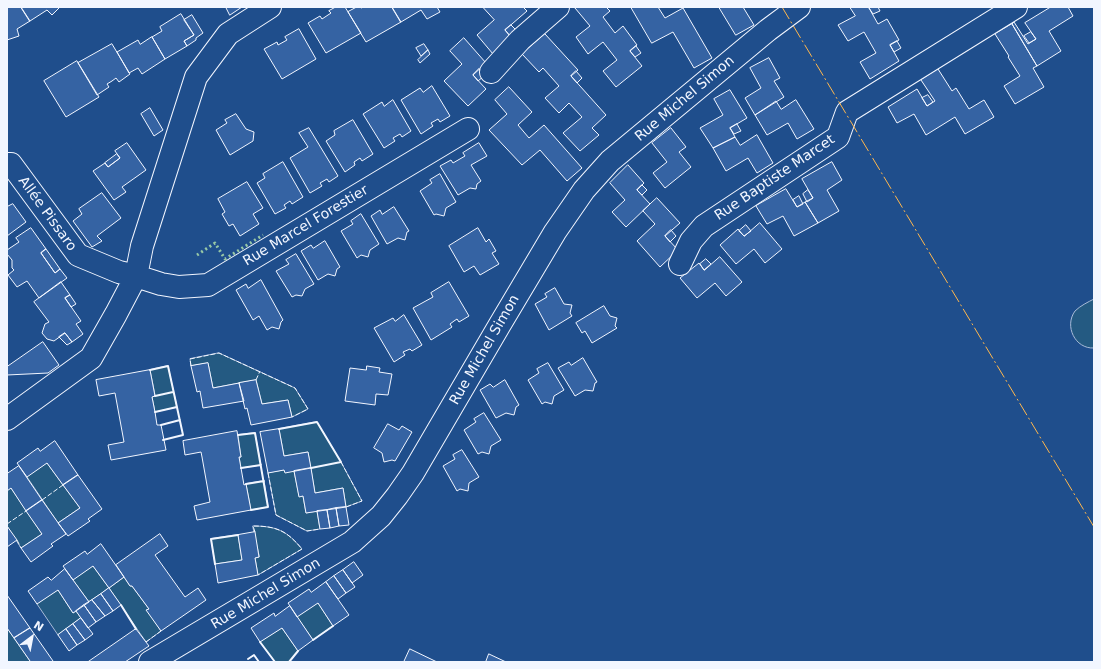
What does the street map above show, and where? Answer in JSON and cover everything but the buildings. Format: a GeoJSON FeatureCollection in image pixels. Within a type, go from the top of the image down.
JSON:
{"type":"FeatureCollection","features":[{"type":"Feature","properties":{"kind":"street"},"geometry":{"type":"LineString","coordinates":[[7,419],[91,358],[136,276],[142,246],[196,76],[228,34],[270,7]]}},
{"type":"Feature","properties":{"kind":"street"},"geometry":{"type":"LineString","coordinates":[[491,72],[520,40],[558,7]]}},
{"type":"Feature","properties":{"kind":"street","name":"Rue Michel Simon"},"geometry":{"type":"LineString","coordinates":[[150,662],[352,542],[381,516],[398,496],[413,473],[555,232],[584,190],[610,161],[762,35],[799,7]]}},
{"type":"Feature","properties":{"kind":"street","name":"Rue Baptiste Marcet"},"geometry":{"type":"LineString","coordinates":[[680,264],[691,241],[704,226],[838,137],[847,112],[1016,7]]}},
{"type":"Feature","properties":{"kind":"street","name":"Rue Marcel Forestier"},"geometry":{"type":"LineString","coordinates":[[136,276],[161,284],[180,287],[208,285],[468,129]]}},
{"type":"Feature","properties":{"kind":"street","name":"Allée Pissaro"},"geometry":{"type":"LineString","coordinates":[[7,164],[11,164],[78,255],[119,272],[136,276]]}},
{"type":"Feature","properties":{"kind":"shaded area"},"geometry":{"type":"Polygon","coordinates":[[[1094,299],[1094,348],[1081,345],[1077,341],[1071,330],[1071,323],[1075,311],[1094,299]]]}},
{"type":"Feature","properties":{"kind":"shaded area"},"geometry":{"type":"Polygon","coordinates":[[[219,353],[295,388],[308,409],[292,417],[288,400],[262,404],[256,380],[213,388],[208,363],[191,366],[190,359],[219,353]]]}},
{"type":"Feature","properties":{"kind":"shaded area"},"geometry":{"type":"Polygon","coordinates":[[[168,366],[177,407],[155,412],[152,397],[155,395],[150,370],[168,366]]]}},
{"type":"Feature","properties":{"kind":"shaded area"},"geometry":{"type":"Polygon","coordinates":[[[317,422],[362,501],[346,507],[343,488],[315,493],[308,452],[284,456],[279,429],[317,422]]]}},
{"type":"Feature","properties":{"kind":"shaded area"},"geometry":{"type":"Polygon","coordinates":[[[255,433],[261,465],[241,468],[238,435],[255,433]]]}},
{"type":"Feature","properties":{"kind":"shaded area"},"geometry":{"type":"Polygon","coordinates":[[[47,463],[80,508],[58,523],[27,477],[47,463]]]}},
{"type":"Feature","properties":{"kind":"shaded area"},"geometry":{"type":"Polygon","coordinates":[[[284,470],[294,471],[299,496],[303,496],[306,513],[317,511],[320,529],[307,531],[276,515],[268,473],[284,470]]]}},
{"type":"Feature","properties":{"kind":"shaded area"},"geometry":{"type":"Polygon","coordinates":[[[264,481],[268,507],[251,510],[246,484],[264,481]]]}},
{"type":"Feature","properties":{"kind":"shaded area"},"geometry":{"type":"Polygon","coordinates":[[[11,488],[42,534],[21,548],[7,526],[7,491],[11,488]]]}},
{"type":"Feature","properties":{"kind":"shaded area"},"geometry":{"type":"Polygon","coordinates":[[[253,526],[269,527],[281,531],[302,549],[258,575],[255,558],[259,557],[253,526]]]}},
{"type":"Feature","properties":{"kind":"shaded area"},"geometry":{"type":"Polygon","coordinates":[[[238,535],[242,560],[215,564],[211,539],[238,535]]]}},
{"type":"Feature","properties":{"kind":"shaded area"},"geometry":{"type":"Polygon","coordinates":[[[93,566],[109,588],[89,602],[73,580],[93,566]]]}},
{"type":"Feature","properties":{"kind":"shaded area"},"geometry":{"type":"Polygon","coordinates":[[[124,577],[149,609],[147,610],[161,631],[146,642],[109,588],[124,577]]]}},
{"type":"Feature","properties":{"kind":"shaded area"},"geometry":{"type":"Polygon","coordinates":[[[58,590],[73,613],[76,611],[81,618],[58,635],[37,604],[58,590]]]}},
{"type":"Feature","properties":{"kind":"shaded area"},"geometry":{"type":"Polygon","coordinates":[[[318,603],[333,626],[313,640],[297,617],[318,603]]]}},
{"type":"Feature","properties":{"kind":"shaded area"},"geometry":{"type":"Polygon","coordinates":[[[7,628],[30,661],[7,662],[7,628]]]}},
{"type":"Feature","properties":{"kind":"shaded area"},"geometry":{"type":"Polygon","coordinates":[[[282,628],[298,651],[289,662],[275,662],[260,642],[282,628]]]}},
{"type":"Feature","properties":{"kind":"hedge"},"geometry":{"type":"LineString","coordinates":[[197,255],[215,243],[225,259],[263,235]]}},
{"type":"Feature","properties":{"kind":"fence"},"geometry":{"type":"LineString","coordinates":[[191,366],[190,359],[219,353],[295,388],[308,409],[292,417]]}},
{"type":"Feature","properties":{"kind":"fence"},"geometry":{"type":"LineString","coordinates":[[256,380],[260,371]]}},
{"type":"Feature","properties":{"kind":"fence"},"geometry":{"type":"LineString","coordinates":[[341,462],[362,501],[346,507]]}},
{"type":"Feature","properties":{"kind":"fence"},"geometry":{"type":"LineString","coordinates":[[268,473],[276,515],[307,531],[320,529]]}},
{"type":"Feature","properties":{"kind":"fence"},"geometry":{"type":"LineString","coordinates":[[42,500],[63,485]]}},
{"type":"Feature","properties":{"kind":"fence"},"geometry":{"type":"LineString","coordinates":[[7,524],[26,511]]}},
{"type":"Feature","properties":{"kind":"fence"},"geometry":{"type":"LineString","coordinates":[[255,532],[253,526],[269,527],[281,531],[302,549],[258,575]]}},
{"type":"Feature","properties":{"kind":"fence"},"geometry":{"type":"LineString","coordinates":[[17,540],[21,548]]}},
{"type":"Feature","properties":{"kind":"fence"},"geometry":{"type":"LineString","coordinates":[[146,642],[161,631]]}},
{"type":"Feature","properties":{"kind":"wall"},"geometry":{"type":"LineString","coordinates":[[150,370],[168,366],[183,435],[163,440]]}},
{"type":"Feature","properties":{"kind":"wall"},"geometry":{"type":"LineString","coordinates":[[155,396],[173,392]]}},
{"type":"Feature","properties":{"kind":"wall"},"geometry":{"type":"LineString","coordinates":[[155,412],[177,407]]}},
{"type":"Feature","properties":{"kind":"wall"},"geometry":{"type":"LineString","coordinates":[[161,425],[180,420]]}},
{"type":"Feature","properties":{"kind":"wall"},"geometry":{"type":"LineString","coordinates":[[279,429],[317,422],[341,462],[311,468]]}},
{"type":"Feature","properties":{"kind":"wall"},"geometry":{"type":"LineString","coordinates":[[238,435],[255,433],[268,507],[251,510]]}},
{"type":"Feature","properties":{"kind":"wall"},"geometry":{"type":"LineString","coordinates":[[241,468],[261,465]]}},
{"type":"Feature","properties":{"kind":"wall"},"geometry":{"type":"LineString","coordinates":[[246,484],[264,481]]}},
{"type":"Feature","properties":{"kind":"wall"},"geometry":{"type":"LineString","coordinates":[[215,564],[211,539],[238,535]]}},
{"type":"Feature","properties":{"kind":"wall"},"geometry":{"type":"LineString","coordinates":[[121,605],[136,629]]}},
{"type":"Feature","properties":{"kind":"wall"},"geometry":{"type":"LineString","coordinates":[[313,640],[333,626]]}},
{"type":"Feature","properties":{"kind":"wall"},"geometry":{"type":"LineString","coordinates":[[260,642],[275,662]]}},
{"type":"Feature","properties":{"kind":"wall"},"geometry":{"type":"LineString","coordinates":[[289,662],[298,651]]}},
{"type":"Feature","properties":{"kind":"wall"},"geometry":{"type":"LineString","coordinates":[[248,659],[254,655],[259,662]]}},
{"type":"Feature","properties":{"kind":"power"},"geometry":{"type":"LineString","coordinates":[[782,7],[1094,527]]}}]}
